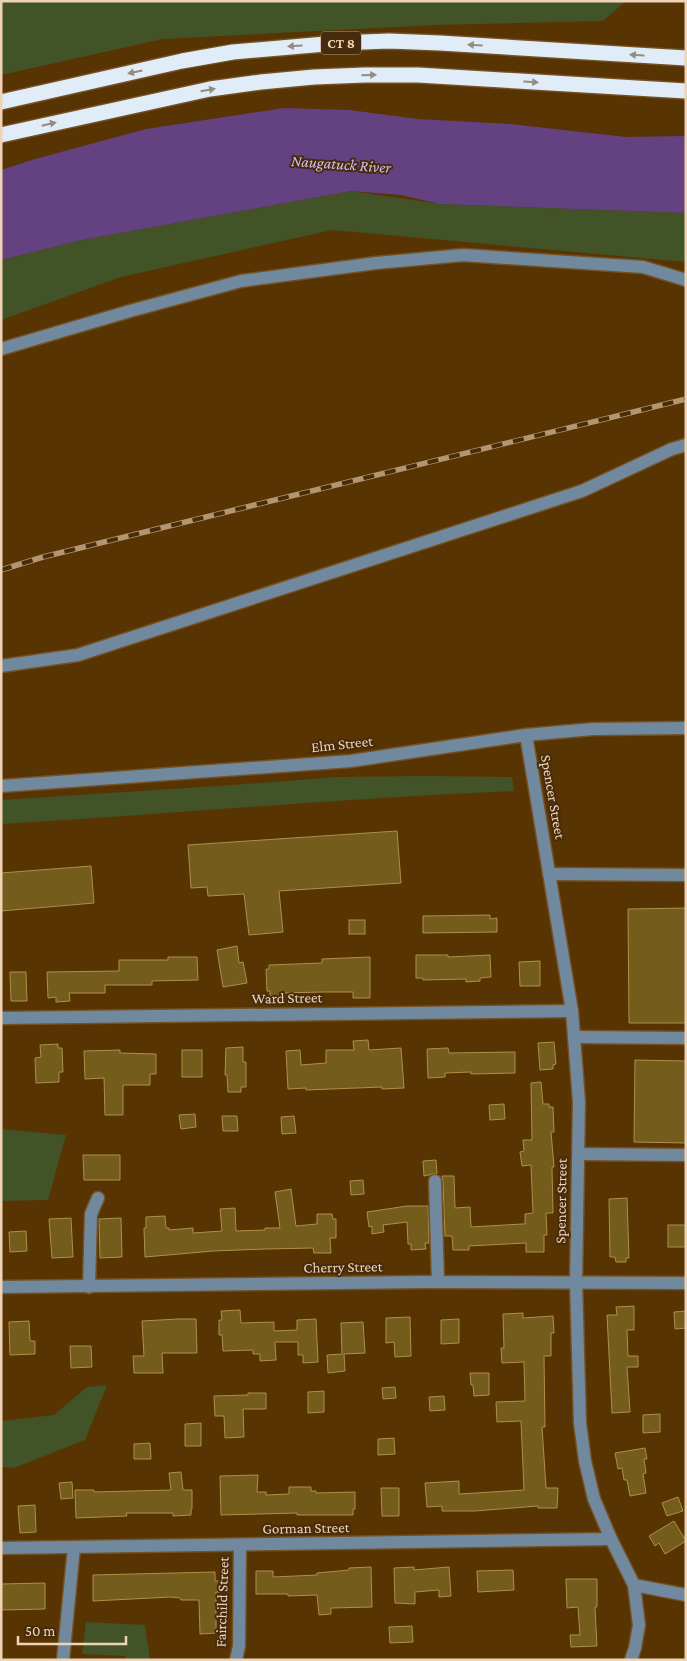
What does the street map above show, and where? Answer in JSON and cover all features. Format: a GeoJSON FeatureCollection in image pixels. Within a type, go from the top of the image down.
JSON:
{"type":"FeatureCollection","features":[{"type":"Feature","properties":{"kind":"highway","name":"CT 8"},"geometry":{"type":"LineString","coordinates":[[1,102],[233,52],[337,43],[388,41],[440,43],[686,58]]}},
{"type":"Feature","properties":{"kind":"highway","name":"CT 8"},"geometry":{"type":"LineString","coordinates":[[1,135],[210,89],[314,77],[418,75],[686,91]]}},
{"type":"Feature","properties":{"kind":"street"},"geometry":{"type":"LineString","coordinates":[[1,349],[241,281],[386,262],[463,255],[643,267],[686,280]]}},
{"type":"Feature","properties":{"kind":"street"},"geometry":{"type":"LineString","coordinates":[[1,666],[78,655],[582,491],[672,449],[686,445]]}},
{"type":"Feature","properties":{"kind":"street","name":"Elm Street"},"geometry":{"type":"LineString","coordinates":[[1,786],[352,761],[526,735],[593,729],[686,728]]}},
{"type":"Feature","properties":{"kind":"street","name":"Spencer Street"},"geometry":{"type":"LineString","coordinates":[[526,735],[572,1011],[579,1102],[576,1282],[580,1423],[585,1462],[594,1499],[610,1539],[634,1585],[638,1625],[635,1648],[631,1660]]}},
{"type":"Feature","properties":{"kind":"street"},"geometry":{"type":"LineString","coordinates":[[549,874],[686,875]]}},
{"type":"Feature","properties":{"kind":"street","name":"Ward Street"},"geometry":{"type":"LineString","coordinates":[[1,1018],[572,1011]]}},
{"type":"Feature","properties":{"kind":"street"},"geometry":{"type":"LineString","coordinates":[[574,1037],[686,1038]]}},
{"type":"Feature","properties":{"kind":"street"},"geometry":{"type":"LineString","coordinates":[[578,1154],[686,1155]]}},
{"type":"Feature","properties":{"kind":"street"},"geometry":{"type":"LineString","coordinates":[[435,1181],[438,1282]]}},
{"type":"Feature","properties":{"kind":"street"},"geometry":{"type":"LineString","coordinates":[[89,1287],[91,1214],[98,1198]]}},
{"type":"Feature","properties":{"kind":"street","name":"Cherry Street"},"geometry":{"type":"LineString","coordinates":[[1,1287],[438,1282],[686,1283]]}},
{"type":"Feature","properties":{"kind":"street","name":"Gorman Street"},"geometry":{"type":"LineString","coordinates":[[1,1548],[610,1539]]}},
{"type":"Feature","properties":{"kind":"street","name":"Fairchild Street"},"geometry":{"type":"LineString","coordinates":[[236,1660],[239,1646],[240,1545]]}},
{"type":"Feature","properties":{"kind":"street"},"geometry":{"type":"LineString","coordinates":[[64,1660],[74,1547]]}},
{"type":"Feature","properties":{"kind":"street"},"geometry":{"type":"LineString","coordinates":[[634,1585],[686,1595]]}},
{"type":"Feature","properties":{"kind":"green space"},"geometry":{"type":"Polygon","coordinates":[[[1,1],[626,1],[603,21],[435,25],[163,39],[1,75],[1,1]]]}},
{"type":"Feature","properties":{"kind":"green space"},"geometry":{"type":"Polygon","coordinates":[[[351,191],[440,204],[686,213],[686,262],[332,230],[121,277],[1,320],[1,260],[82,240],[351,191]]]}},
{"type":"Feature","properties":{"kind":"green space"},"geometry":{"type":"Polygon","coordinates":[[[337,777],[512,777],[514,791],[1,824],[1,800],[337,777]]]}},
{"type":"Feature","properties":{"kind":"green space"},"geometry":{"type":"Polygon","coordinates":[[[1,1129],[66,1135],[48,1200],[1,1201],[1,1129]]]}},
{"type":"Feature","properties":{"kind":"green space"},"geometry":{"type":"Polygon","coordinates":[[[107,1385],[85,1440],[14,1468],[1,1467],[1,1421],[54,1415],[87,1387],[107,1385]]]}},
{"type":"Feature","properties":{"kind":"green space"},"geometry":{"type":"Polygon","coordinates":[[[86,1622],[145,1625],[150,1660],[125,1660],[126,1656],[82,1654],[86,1622]]]}},
{"type":"Feature","properties":{"kind":"water","name":"Naugatuck River"},"geometry":{"type":"Polygon","coordinates":[[[284,108],[349,110],[418,119],[510,124],[626,137],[686,136],[686,213],[440,204],[401,195],[351,191],[82,240],[1,260],[1,170],[146,129],[284,108]]]}},
{"type":"Feature","properties":{"kind":"building"},"geometry":{"type":"Polygon","coordinates":[[[397,831],[401,883],[279,891],[283,932],[249,935],[244,894],[208,896],[207,887],[191,888],[188,845],[397,831]]]}},
{"type":"Feature","properties":{"kind":"building"},"geometry":{"type":"Polygon","coordinates":[[[91,866],[94,903],[1,911],[1,873],[91,866]]]}},
{"type":"Feature","properties":{"kind":"building"},"geometry":{"type":"Polygon","coordinates":[[[686,908],[686,1023],[629,1023],[628,909],[686,908]]]}},
{"type":"Feature","properties":{"kind":"building"},"geometry":{"type":"Polygon","coordinates":[[[490,915],[490,919],[497,918],[497,932],[423,933],[423,916],[490,915]]]}},
{"type":"Feature","properties":{"kind":"building"},"geometry":{"type":"Polygon","coordinates":[[[349,920],[365,920],[365,934],[349,934],[349,920]]]}},
{"type":"Feature","properties":{"kind":"building"},"geometry":{"type":"Polygon","coordinates":[[[237,946],[239,963],[243,962],[247,983],[223,987],[217,950],[237,946]]]}},
{"type":"Feature","properties":{"kind":"building"},"geometry":{"type":"Polygon","coordinates":[[[416,955],[448,955],[448,957],[490,955],[491,977],[480,978],[480,981],[466,982],[466,979],[423,980],[423,978],[416,978],[416,955]]]}},
{"type":"Feature","properties":{"kind":"building"},"geometry":{"type":"Polygon","coordinates":[[[168,957],[197,957],[198,980],[152,981],[152,985],[105,985],[105,993],[69,993],[70,1001],[56,1002],[56,997],[48,998],[47,972],[119,971],[119,960],[168,960],[168,957]]]}},
{"type":"Feature","properties":{"kind":"building"},"geometry":{"type":"Polygon","coordinates":[[[370,957],[370,998],[353,998],[353,992],[282,993],[282,996],[270,996],[270,991],[267,991],[266,969],[269,969],[269,965],[322,963],[322,959],[370,957]]]}},
{"type":"Feature","properties":{"kind":"building"},"geometry":{"type":"Polygon","coordinates":[[[540,961],[540,986],[520,986],[519,962],[540,961]]]}},
{"type":"Feature","properties":{"kind":"building"},"geometry":{"type":"Polygon","coordinates":[[[10,972],[26,972],[27,1001],[11,1001],[10,972]]]}},
{"type":"Feature","properties":{"kind":"building"},"geometry":{"type":"Polygon","coordinates":[[[368,1040],[369,1050],[401,1048],[404,1088],[288,1089],[286,1051],[300,1050],[301,1065],[326,1063],[326,1050],[354,1050],[353,1041],[368,1040]]]}},
{"type":"Feature","properties":{"kind":"building"},"geometry":{"type":"Polygon","coordinates":[[[554,1042],[556,1064],[553,1065],[553,1069],[540,1070],[538,1043],[554,1042]]]}},
{"type":"Feature","properties":{"kind":"building"},"geometry":{"type":"Polygon","coordinates":[[[58,1044],[58,1048],[62,1048],[63,1072],[59,1072],[59,1082],[36,1083],[35,1058],[41,1057],[40,1045],[58,1044]]]}},
{"type":"Feature","properties":{"kind":"building"},"geometry":{"type":"Polygon","coordinates":[[[243,1047],[243,1062],[246,1062],[246,1087],[241,1087],[241,1092],[228,1092],[227,1075],[225,1075],[226,1048],[243,1047]]]}},
{"type":"Feature","properties":{"kind":"building"},"geometry":{"type":"Polygon","coordinates":[[[448,1048],[449,1053],[515,1052],[515,1073],[445,1073],[445,1077],[428,1078],[427,1049],[448,1048]]]}},
{"type":"Feature","properties":{"kind":"building"},"geometry":{"type":"Polygon","coordinates":[[[120,1050],[120,1053],[156,1054],[156,1074],[150,1074],[150,1085],[123,1085],[123,1115],[105,1115],[104,1078],[85,1079],[84,1051],[120,1050]]]}},
{"type":"Feature","properties":{"kind":"building"},"geometry":{"type":"Polygon","coordinates":[[[182,1050],[202,1050],[202,1077],[182,1077],[182,1050]]]}},
{"type":"Feature","properties":{"kind":"building"},"geometry":{"type":"Polygon","coordinates":[[[635,1060],[686,1061],[686,1143],[634,1142],[635,1060]]]}},
{"type":"Feature","properties":{"kind":"building"},"geometry":{"type":"Polygon","coordinates":[[[541,1082],[543,1104],[549,1104],[549,1107],[553,1107],[554,1132],[551,1132],[554,1167],[552,1167],[553,1213],[546,1213],[547,1235],[544,1235],[544,1252],[526,1252],[526,1243],[469,1246],[469,1250],[453,1250],[452,1236],[445,1236],[442,1176],[454,1176],[455,1208],[470,1207],[471,1227],[525,1224],[525,1214],[533,1213],[531,1165],[522,1166],[520,1152],[524,1151],[523,1140],[532,1140],[531,1083],[541,1082]]]}},
{"type":"Feature","properties":{"kind":"building"},"geometry":{"type":"Polygon","coordinates":[[[504,1104],[505,1119],[490,1120],[489,1105],[504,1104]]]}},
{"type":"Feature","properties":{"kind":"building"},"geometry":{"type":"Polygon","coordinates":[[[195,1114],[196,1127],[181,1129],[179,1115],[195,1114]]]}},
{"type":"Feature","properties":{"kind":"building"},"geometry":{"type":"Polygon","coordinates":[[[222,1116],[237,1116],[238,1131],[223,1131],[222,1116]]]}},
{"type":"Feature","properties":{"kind":"building"},"geometry":{"type":"Polygon","coordinates":[[[294,1116],[296,1133],[282,1134],[281,1117],[294,1116]]]}},
{"type":"Feature","properties":{"kind":"building"},"geometry":{"type":"Polygon","coordinates":[[[83,1155],[120,1155],[120,1180],[84,1180],[83,1155]]]}},
{"type":"Feature","properties":{"kind":"building"},"geometry":{"type":"Polygon","coordinates":[[[436,1160],[437,1173],[424,1176],[423,1161],[436,1160]]]}},
{"type":"Feature","properties":{"kind":"building"},"geometry":{"type":"Polygon","coordinates":[[[363,1180],[364,1194],[351,1195],[350,1181],[363,1180]]]}},
{"type":"Feature","properties":{"kind":"building"},"geometry":{"type":"Polygon","coordinates":[[[291,1189],[296,1226],[317,1224],[317,1214],[332,1214],[333,1219],[336,1219],[336,1238],[330,1238],[331,1253],[314,1253],[313,1248],[266,1249],[213,1251],[145,1257],[144,1228],[146,1228],[146,1217],[165,1216],[166,1228],[169,1228],[169,1230],[193,1228],[193,1233],[222,1231],[220,1209],[235,1208],[236,1231],[280,1228],[275,1192],[291,1189]]]}},
{"type":"Feature","properties":{"kind":"building"},"geometry":{"type":"Polygon","coordinates":[[[627,1198],[629,1258],[626,1258],[626,1262],[616,1262],[615,1257],[610,1257],[609,1199],[627,1198]]]}},
{"type":"Feature","properties":{"kind":"building"},"geometry":{"type":"Polygon","coordinates":[[[407,1206],[428,1206],[429,1243],[425,1243],[426,1249],[411,1250],[411,1244],[408,1244],[407,1222],[383,1225],[384,1232],[372,1234],[372,1226],[369,1227],[367,1212],[407,1206]]]}},
{"type":"Feature","properties":{"kind":"building"},"geometry":{"type":"Polygon","coordinates":[[[71,1218],[73,1257],[52,1258],[49,1219],[71,1218]]]}},
{"type":"Feature","properties":{"kind":"building"},"geometry":{"type":"Polygon","coordinates":[[[121,1218],[122,1257],[100,1258],[99,1219],[121,1218]]]}},
{"type":"Feature","properties":{"kind":"building"},"geometry":{"type":"Polygon","coordinates":[[[668,1225],[686,1225],[686,1247],[668,1247],[668,1225]]]}},
{"type":"Feature","properties":{"kind":"building"},"geometry":{"type":"Polygon","coordinates":[[[26,1231],[27,1251],[10,1252],[9,1232],[26,1231]]]}},
{"type":"Feature","properties":{"kind":"building"},"geometry":{"type":"Polygon","coordinates":[[[634,1306],[634,1330],[627,1330],[628,1356],[638,1356],[638,1367],[627,1367],[630,1412],[612,1413],[607,1315],[617,1315],[616,1307],[634,1306]]]}},
{"type":"Feature","properties":{"kind":"building"},"geometry":{"type":"Polygon","coordinates":[[[240,1310],[241,1323],[274,1322],[274,1331],[297,1330],[297,1320],[316,1319],[318,1362],[303,1363],[303,1355],[298,1355],[298,1342],[275,1342],[276,1360],[260,1361],[260,1354],[253,1354],[253,1350],[223,1351],[222,1335],[219,1335],[219,1320],[222,1320],[221,1311],[240,1310]]]}},
{"type":"Feature","properties":{"kind":"building"},"geometry":{"type":"Polygon","coordinates":[[[686,1311],[686,1328],[675,1329],[674,1312],[686,1311]]]}},
{"type":"Feature","properties":{"kind":"building"},"geometry":{"type":"Polygon","coordinates":[[[523,1313],[523,1318],[553,1316],[554,1333],[551,1333],[551,1356],[544,1356],[545,1427],[542,1427],[546,1488],[558,1488],[557,1508],[538,1508],[538,1506],[475,1511],[442,1511],[442,1506],[427,1507],[425,1483],[459,1481],[459,1494],[524,1490],[521,1421],[497,1422],[496,1402],[525,1401],[524,1362],[502,1363],[501,1348],[504,1348],[503,1314],[523,1313]]]}},
{"type":"Feature","properties":{"kind":"building"},"geometry":{"type":"Polygon","coordinates":[[[410,1317],[411,1356],[395,1357],[394,1342],[386,1343],[386,1318],[410,1317]]]}},
{"type":"Feature","properties":{"kind":"building"},"geometry":{"type":"Polygon","coordinates":[[[196,1319],[197,1353],[162,1353],[163,1373],[134,1373],[133,1356],[144,1356],[142,1321],[196,1319]]]}},
{"type":"Feature","properties":{"kind":"building"},"geometry":{"type":"Polygon","coordinates":[[[459,1319],[459,1343],[441,1344],[441,1320],[459,1319]]]}},
{"type":"Feature","properties":{"kind":"building"},"geometry":{"type":"Polygon","coordinates":[[[29,1321],[30,1341],[35,1341],[35,1354],[10,1355],[9,1322],[29,1321]]]}},
{"type":"Feature","properties":{"kind":"building"},"geometry":{"type":"Polygon","coordinates":[[[363,1322],[365,1353],[344,1354],[345,1371],[328,1373],[327,1355],[342,1354],[341,1323],[363,1322]]]}},
{"type":"Feature","properties":{"kind":"building"},"geometry":{"type":"Polygon","coordinates":[[[70,1346],[91,1346],[92,1367],[71,1368],[70,1346]]]}},
{"type":"Feature","properties":{"kind":"building"},"geometry":{"type":"Polygon","coordinates":[[[470,1373],[489,1373],[489,1395],[474,1396],[470,1373]]]}},
{"type":"Feature","properties":{"kind":"building"},"geometry":{"type":"Polygon","coordinates":[[[395,1387],[396,1398],[383,1399],[382,1388],[395,1387]]]}},
{"type":"Feature","properties":{"kind":"building"},"geometry":{"type":"Polygon","coordinates":[[[324,1391],[324,1412],[308,1413],[308,1392],[324,1391]]]}},
{"type":"Feature","properties":{"kind":"building"},"geometry":{"type":"Polygon","coordinates":[[[248,1393],[266,1393],[266,1409],[243,1409],[244,1437],[225,1438],[224,1416],[215,1416],[214,1396],[248,1395],[248,1393]]]}},
{"type":"Feature","properties":{"kind":"building"},"geometry":{"type":"Polygon","coordinates":[[[444,1396],[445,1410],[430,1411],[429,1397],[444,1396]]]}},
{"type":"Feature","properties":{"kind":"building"},"geometry":{"type":"Polygon","coordinates":[[[660,1414],[660,1432],[643,1433],[643,1415],[660,1414]]]}},
{"type":"Feature","properties":{"kind":"building"},"geometry":{"type":"Polygon","coordinates":[[[201,1423],[201,1446],[185,1446],[185,1424],[201,1423]]]}},
{"type":"Feature","properties":{"kind":"building"},"geometry":{"type":"Polygon","coordinates":[[[394,1438],[395,1454],[378,1455],[378,1439],[394,1438]]]}},
{"type":"Feature","properties":{"kind":"building"},"geometry":{"type":"Polygon","coordinates":[[[150,1443],[151,1459],[134,1459],[134,1444],[150,1443]]]}},
{"type":"Feature","properties":{"kind":"building"},"geometry":{"type":"Polygon","coordinates":[[[645,1448],[647,1459],[644,1459],[646,1473],[643,1474],[646,1493],[630,1496],[627,1480],[624,1480],[622,1468],[618,1469],[615,1453],[645,1448]]]}},
{"type":"Feature","properties":{"kind":"building"},"geometry":{"type":"Polygon","coordinates":[[[181,1472],[183,1490],[192,1490],[191,1515],[173,1516],[173,1513],[126,1513],[127,1516],[76,1518],[75,1490],[94,1490],[94,1492],[171,1490],[169,1473],[181,1472]]]}},
{"type":"Feature","properties":{"kind":"building"},"geometry":{"type":"Polygon","coordinates":[[[258,1475],[257,1492],[266,1492],[266,1495],[289,1494],[289,1487],[311,1487],[311,1491],[316,1491],[316,1493],[355,1492],[353,1515],[297,1515],[297,1513],[221,1515],[220,1476],[258,1475]]]}},
{"type":"Feature","properties":{"kind":"building"},"geometry":{"type":"Polygon","coordinates":[[[72,1482],[73,1498],[61,1499],[59,1483],[72,1482]]]}},
{"type":"Feature","properties":{"kind":"building"},"geometry":{"type":"Polygon","coordinates":[[[381,1488],[399,1488],[399,1516],[382,1516],[381,1488]]]}},
{"type":"Feature","properties":{"kind":"building"},"geometry":{"type":"Polygon","coordinates":[[[678,1497],[683,1511],[667,1516],[662,1503],[678,1497]]]}},
{"type":"Feature","properties":{"kind":"building"},"geometry":{"type":"Polygon","coordinates":[[[35,1505],[36,1532],[20,1533],[18,1506],[35,1505]]]}},
{"type":"Feature","properties":{"kind":"building"},"geometry":{"type":"Polygon","coordinates":[[[674,1521],[686,1541],[665,1554],[659,1543],[655,1546],[649,1536],[674,1521]]]}},
{"type":"Feature","properties":{"kind":"building"},"geometry":{"type":"Polygon","coordinates":[[[371,1567],[372,1607],[331,1608],[331,1614],[319,1615],[317,1595],[256,1594],[256,1571],[273,1571],[273,1577],[317,1575],[317,1573],[349,1570],[349,1568],[371,1567]]]}},
{"type":"Feature","properties":{"kind":"building"},"geometry":{"type":"Polygon","coordinates":[[[414,1567],[414,1570],[449,1567],[451,1596],[439,1597],[439,1590],[415,1592],[415,1604],[395,1603],[394,1568],[414,1567]]]}},
{"type":"Feature","properties":{"kind":"building"},"geometry":{"type":"Polygon","coordinates":[[[513,1570],[514,1590],[478,1592],[477,1571],[513,1570]]]}},
{"type":"Feature","properties":{"kind":"building"},"geometry":{"type":"Polygon","coordinates":[[[215,1572],[215,1581],[220,1581],[221,1592],[216,1592],[216,1633],[200,1634],[199,1600],[181,1600],[180,1598],[171,1597],[93,1601],[93,1575],[215,1572]]]}},
{"type":"Feature","properties":{"kind":"building"},"geometry":{"type":"Polygon","coordinates":[[[566,1579],[597,1579],[597,1607],[595,1607],[597,1646],[571,1647],[570,1635],[580,1635],[578,1607],[567,1608],[566,1579]]]}},
{"type":"Feature","properties":{"kind":"building"},"geometry":{"type":"Polygon","coordinates":[[[45,1583],[45,1609],[1,1610],[1,1584],[45,1583]]]}},
{"type":"Feature","properties":{"kind":"building"},"geometry":{"type":"Polygon","coordinates":[[[412,1626],[413,1642],[390,1643],[389,1627],[412,1626]]]}},
{"type":"Feature","properties":{"kind":"railway"},"geometry":{"type":"LineString","coordinates":[[1,570],[43,557],[686,399]]}}]}
